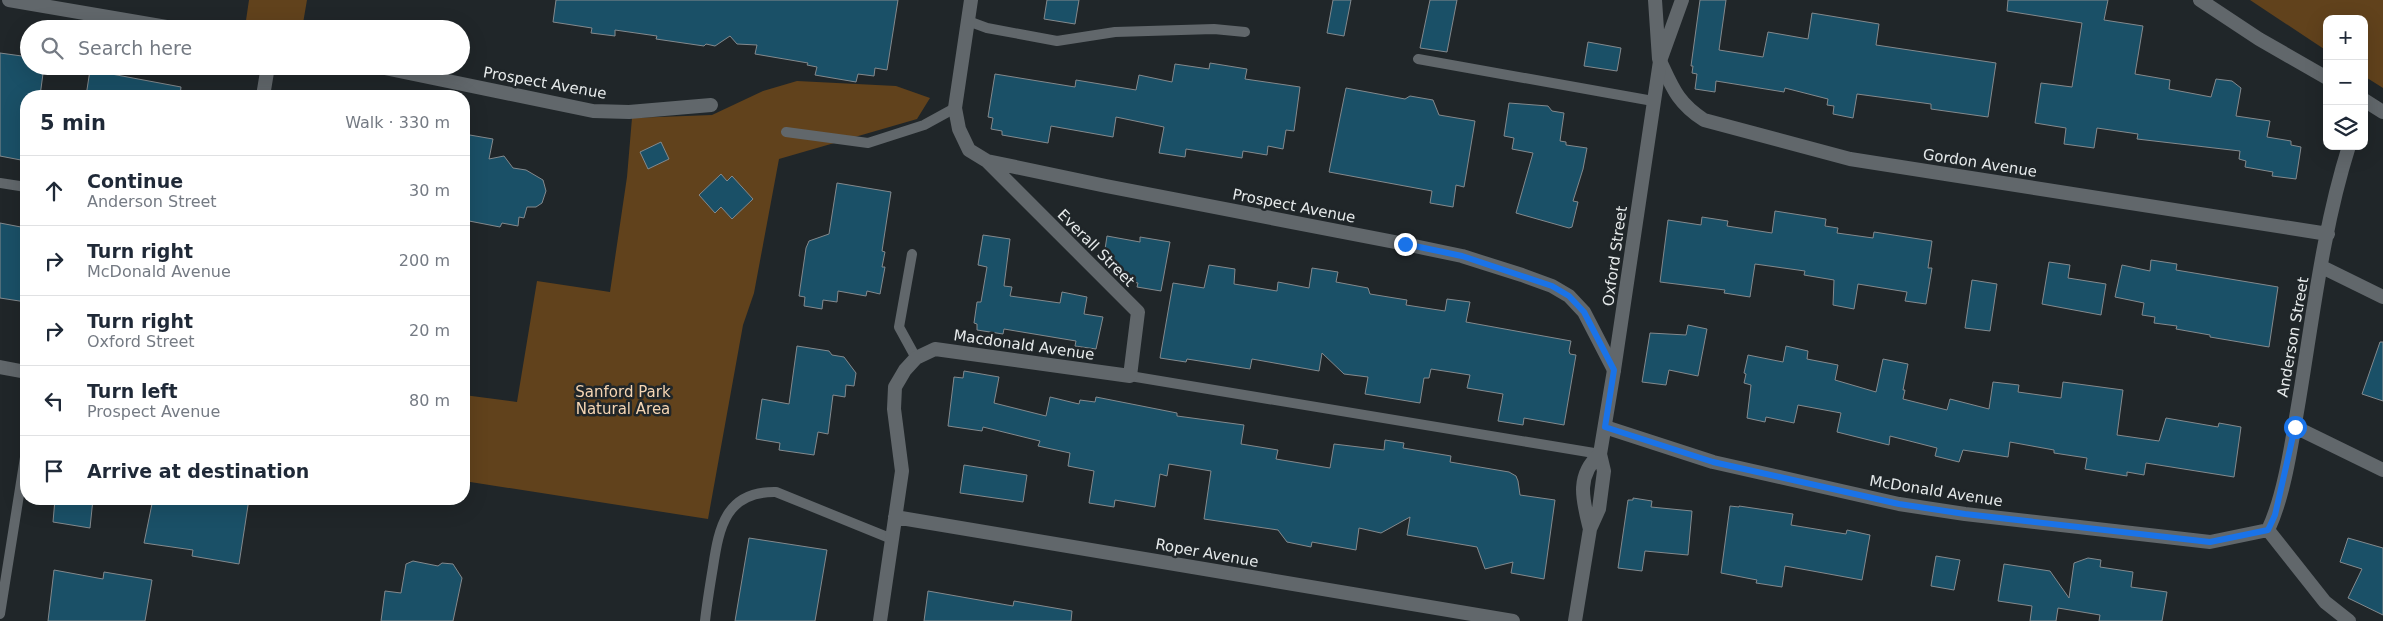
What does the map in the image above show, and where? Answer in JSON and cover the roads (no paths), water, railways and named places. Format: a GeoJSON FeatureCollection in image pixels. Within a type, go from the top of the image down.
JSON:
{"type":"FeatureCollection","features":[{"type":"Feature","properties":{"kind":"street"},"geometry":{"type":"LineString","coordinates":[[8,0],[125,20]]}},
{"type":"Feature","properties":{"kind":"street"},"geometry":{"type":"LineString","coordinates":[[955,108],[971,0]]}},
{"type":"Feature","properties":{"kind":"street","name":"Oxford Street"},"geometry":{"type":"LineString","coordinates":[[1656,0],[1660,62]]}},
{"type":"Feature","properties":{"kind":"street","name":"Oxford Street"},"geometry":{"type":"LineString","coordinates":[[1575,621],[1590,529],[1583,500],[1584,475],[1592,461],[1600,454],[1660,62],[1682,0]]}},
{"type":"Feature","properties":{"kind":"street"},"geometry":{"type":"LineString","coordinates":[[2200,0],[2259,39],[2323,76]]}},
{"type":"Feature","properties":{"kind":"street","name":"Gordon Avenue"},"geometry":{"type":"LineString","coordinates":[[1660,62],[1682,103],[1687,109],[1704,120],[1850,159],[2328,234]]}},
{"type":"Feature","properties":{"kind":"street"},"geometry":{"type":"LineString","coordinates":[[264,90],[266,75]]}},
{"type":"Feature","properties":{"kind":"street","name":"Prospect Avenue"},"geometry":{"type":"LineString","coordinates":[[420,75],[593,110],[629,112],[711,104]]}},
{"type":"Feature","properties":{"kind":"street"},"geometry":{"type":"LineString","coordinates":[[2368,103],[2383,112]]}},
{"type":"Feature","properties":{"kind":"street","name":"Prospect Avenue"},"geometry":{"type":"LineString","coordinates":[[955,108],[959,129],[969,150],[987,161],[1462,256],[1537,280],[1569,296],[1584,312],[1614,370]]}},
{"type":"Feature","properties":{"kind":"street","name":"Anderson Street"},"geometry":{"type":"LineString","coordinates":[[2268,530],[2275,515],[2295,427],[2328,234],[2340,175],[2348,150]]}},
{"type":"Feature","properties":{"kind":"street","name":"Everall Street"},"geometry":{"type":"LineString","coordinates":[[987,161],[1138,312],[1130,376]]}},
{"type":"Feature","properties":{"kind":"street"},"geometry":{"type":"LineString","coordinates":[[2322,267],[2383,297]]}},
{"type":"Feature","properties":{"kind":"street","name":"Macdonald Avenue"},"geometry":{"type":"LineString","coordinates":[[916,358],[935,349],[1130,376]]}},
{"type":"Feature","properties":{"kind":"street"},"geometry":{"type":"LineString","coordinates":[[880,621],[902,471],[894,409],[895,387],[904,370],[916,358]]}},
{"type":"Feature","properties":{"kind":"street"},"geometry":{"type":"LineString","coordinates":[[0,367],[20,371]]}},
{"type":"Feature","properties":{"kind":"street","name":"McDonald Avenue"},"geometry":{"type":"LineString","coordinates":[[1605,427],[1713,462],[1899,504],[1965,514],[2210,542],[2268,530]]}},
{"type":"Feature","properties":{"kind":"street"},"geometry":{"type":"LineString","coordinates":[[2295,427],[2383,470]]}},
{"type":"Feature","properties":{"kind":"street","name":"Roper Avenue"},"geometry":{"type":"LineString","coordinates":[[896,517],[1513,621]]}},
{"type":"Feature","properties":{"kind":"street"},"geometry":{"type":"LineString","coordinates":[[2268,530],[2325,602],[2349,621]]}},
{"type":"Feature","properties":{"kind":"lane"},"geometry":{"type":"LineString","coordinates":[[968,21],[987,28],[1057,41],[1115,32],[1214,29],[1245,32]]}},
{"type":"Feature","properties":{"kind":"lane"},"geometry":{"type":"LineString","coordinates":[[1418,59],[1653,102]]}},
{"type":"Feature","properties":{"kind":"lane"},"geometry":{"type":"LineString","coordinates":[[786,132],[868,143],[924,125],[955,108]]}},
{"type":"Feature","properties":{"kind":"lane"},"geometry":{"type":"LineString","coordinates":[[0,183],[20,186]]}},
{"type":"Feature","properties":{"kind":"lane"},"geometry":{"type":"LineString","coordinates":[[912,254],[899,327],[916,358]]}},
{"type":"Feature","properties":{"kind":"lane"},"geometry":{"type":"LineString","coordinates":[[1130,376],[1600,454]]}},
{"type":"Feature","properties":{"kind":"lane"},"geometry":{"type":"LineString","coordinates":[[0,614],[20,489]]}},
{"type":"Feature","properties":{"kind":"lane"},"geometry":{"type":"LineString","coordinates":[[704,621],[718,531],[728,513],[742,499],[758,492],[776,492],[892,539]]}},
{"type":"Feature","properties":{"kind":"park label","name":"Sanford Park Natural Area"},"geometry":{"type":"Point","coordinates":[623,400]}}]}
